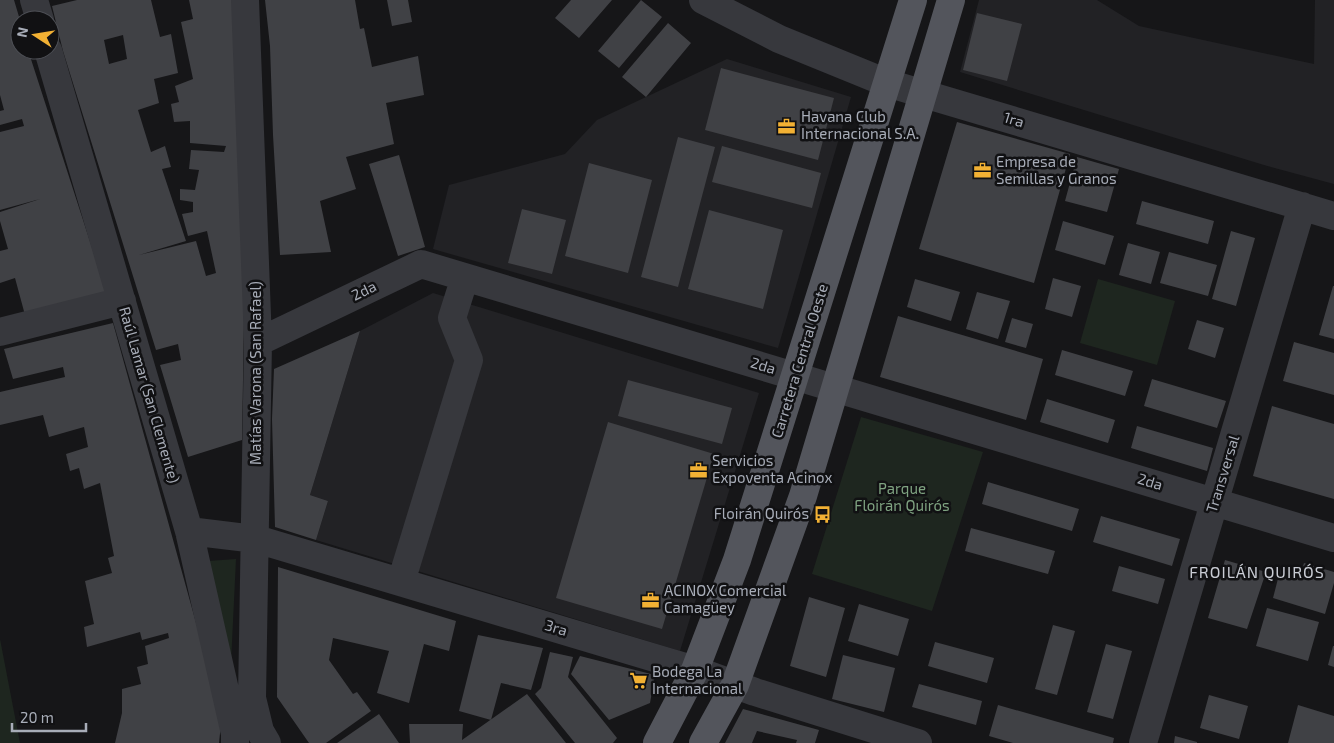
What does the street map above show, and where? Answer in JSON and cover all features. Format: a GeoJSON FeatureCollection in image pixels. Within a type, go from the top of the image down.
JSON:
{"type":"FeatureCollection","features":[{"type":"Feature","properties":{"kind":"main road","name":"Carretera Central Oeste"},"geometry":{"type":"LineString","coordinates":[[657,743],[695,670],[737,560],[913,0]]}},
{"type":"Feature","properties":{"kind":"main road"},"geometry":{"type":"LineString","coordinates":[[703,743],[735,685],[780,564],[837,388],[951,0]]}},
{"type":"Feature","properties":{"kind":"street","name":"Matías Varona (San Rafael)"},"geometry":{"type":"LineString","coordinates":[[245,0],[258,342],[256,539],[239,698],[267,743]]}},
{"type":"Feature","properties":{"kind":"street","name":"1ra"},"geometry":{"type":"LineString","coordinates":[[703,0],[779,39],[887,83],[1334,216]]}},
{"type":"Feature","properties":{"kind":"street","name":"Raúl Lamar (San Clemente)"},"geometry":{"type":"LineString","coordinates":[[51,60],[239,698],[235,743]]}},
{"type":"Feature","properties":{"kind":"street","name":"Transversal"},"geometry":{"type":"LineString","coordinates":[[1143,743],[1302,206]]}},
{"type":"Feature","properties":{"kind":"street","name":"2da"},"geometry":{"type":"LineString","coordinates":[[258,342],[421,264],[1334,538]]}},
{"type":"Feature","properties":{"kind":"street"},"geometry":{"type":"LineString","coordinates":[[401,582],[469,360],[452,318],[465,277]]}},
{"type":"Feature","properties":{"kind":"street"},"geometry":{"type":"LineString","coordinates":[[0,332],[122,301]]}},
{"type":"Feature","properties":{"kind":"street","name":"3ra"},"geometry":{"type":"LineString","coordinates":[[189,531],[256,539],[695,670],[735,685],[918,743]]}},
{"type":"Feature","properties":{"kind":"shaded area"},"geometry":{"type":"Polygon","coordinates":[[[979,0],[1097,0],[1139,26],[1314,64],[1315,0],[1334,0],[1334,184],[1264,165],[960,72],[979,0]]]}},
{"type":"Feature","properties":{"kind":"shaded area"},"geometry":{"type":"Polygon","coordinates":[[[727,59],[851,97],[778,348],[433,249],[449,185],[565,154],[597,120],[727,59]]]}},
{"type":"Feature","properties":{"kind":"shaded area"},"geometry":{"type":"Polygon","coordinates":[[[433,293],[759,393],[680,651],[316,540],[328,501],[310,495],[360,331],[433,293]]]}},
{"type":"Feature","properties":{"kind":"green space"},"geometry":{"type":"Polygon","coordinates":[[[1098,279],[1175,301],[1157,365],[1080,343],[1098,279]]]}},
{"type":"Feature","properties":{"kind":"green space","name":"Parque Floirán Quirós"},"geometry":{"type":"Polygon","coordinates":[[[861,417],[983,452],[932,611],[812,574],[861,417]]]}},
{"type":"Feature","properties":{"kind":"green space"},"geometry":{"type":"Polygon","coordinates":[[[236,559],[231,663],[208,561],[236,559]]]}},
{"type":"Feature","properties":{"kind":"green space"},"geometry":{"type":"Polygon","coordinates":[[[0,639],[20,743],[0,743],[0,639]]]}},
{"type":"Feature","properties":{"kind":"building"},"geometry":{"type":"Polygon","coordinates":[[[0,0],[14,0],[17,10],[10,10],[10,60],[31,60],[107,294],[25,315],[15,278],[0,283],[0,251],[8,249],[0,221],[0,212],[40,199],[0,210],[0,132],[24,126],[22,119],[0,125],[0,111],[4,110],[0,95],[0,0]]]}},
{"type":"Feature","properties":{"kind":"building"},"geometry":{"type":"Polygon","coordinates":[[[77,0],[151,0],[160,37],[171,34],[178,73],[154,79],[159,103],[138,110],[151,152],[165,146],[171,167],[162,169],[186,241],[139,255],[196,241],[206,276],[216,273],[207,231],[188,236],[182,214],[193,212],[193,202],[180,200],[180,189],[195,190],[199,170],[189,169],[191,150],[224,152],[226,146],[190,143],[190,121],[174,122],[171,104],[179,102],[175,86],[193,79],[181,22],[193,19],[189,0],[236,0],[244,320],[242,440],[188,457],[160,365],[181,360],[178,344],[156,350],[63,51],[60,39],[60,10],[53,10],[52,6],[77,0]],[[123,35],[104,40],[109,64],[127,59],[123,35]]]}},
{"type":"Feature","properties":{"kind":"building"},"geometry":{"type":"Polygon","coordinates":[[[265,0],[355,0],[360,29],[364,28],[372,67],[418,56],[424,95],[386,103],[394,144],[346,157],[356,189],[320,201],[331,252],[280,255],[270,46],[265,0]]]}},
{"type":"Feature","properties":{"kind":"building"},"geometry":{"type":"Polygon","coordinates":[[[387,0],[408,0],[412,22],[392,26],[387,0]]]}},
{"type":"Feature","properties":{"kind":"building"},"geometry":{"type":"Polygon","coordinates":[[[571,0],[612,0],[579,38],[555,18],[571,0]]]}},
{"type":"Feature","properties":{"kind":"building"},"geometry":{"type":"Polygon","coordinates":[[[641,0],[662,17],[619,68],[598,51],[641,0]]]}},
{"type":"Feature","properties":{"kind":"building"},"geometry":{"type":"Polygon","coordinates":[[[977,13],[1022,24],[1007,81],[963,70],[977,13]]]}},
{"type":"Feature","properties":{"kind":"building"},"geometry":{"type":"Polygon","coordinates":[[[668,23],[691,43],[646,97],[622,77],[668,23]]]}},
{"type":"Feature","properties":{"kind":"building"},"geometry":{"type":"Polygon","coordinates":[[[721,68],[834,98],[818,160],[705,130],[721,68]]]}},
{"type":"Feature","properties":{"kind":"building"},"geometry":{"type":"Polygon","coordinates":[[[957,122],[1070,154],[1034,283],[919,249],[957,122]]]}},
{"type":"Feature","properties":{"kind":"building"},"geometry":{"type":"Polygon","coordinates":[[[678,137],[715,147],[678,287],[641,277],[678,137]]]}},
{"type":"Feature","properties":{"kind":"building"},"geometry":{"type":"Polygon","coordinates":[[[722,146],[821,173],[812,208],[712,182],[722,146]]]}},
{"type":"Feature","properties":{"kind":"building"},"geometry":{"type":"Polygon","coordinates":[[[399,155],[425,247],[398,256],[369,164],[399,155]]]}},
{"type":"Feature","properties":{"kind":"building"},"geometry":{"type":"Polygon","coordinates":[[[1077,157],[1119,169],[1107,212],[1065,201],[1077,157]]]}},
{"type":"Feature","properties":{"kind":"building"},"geometry":{"type":"Polygon","coordinates":[[[589,163],[652,180],[628,273],[565,256],[589,163]]]}},
{"type":"Feature","properties":{"kind":"building"},"geometry":{"type":"Polygon","coordinates":[[[1142,201],[1214,221],[1208,244],[1136,224],[1142,201]]]}},
{"type":"Feature","properties":{"kind":"building"},"geometry":{"type":"Polygon","coordinates":[[[522,209],[566,220],[552,274],[508,263],[522,209]]]}},
{"type":"Feature","properties":{"kind":"building"},"geometry":{"type":"Polygon","coordinates":[[[709,210],[783,230],[763,309],[688,289],[709,210]]]}},
{"type":"Feature","properties":{"kind":"building"},"geometry":{"type":"Polygon","coordinates":[[[1063,221],[1114,236],[1105,265],[1055,250],[1063,221]]]}},
{"type":"Feature","properties":{"kind":"building"},"geometry":{"type":"Polygon","coordinates":[[[1231,231],[1255,238],[1236,306],[1212,299],[1231,231]]]}},
{"type":"Feature","properties":{"kind":"building"},"geometry":{"type":"Polygon","coordinates":[[[1128,243],[1160,252],[1151,284],[1119,275],[1128,243]]]}},
{"type":"Feature","properties":{"kind":"building"},"geometry":{"type":"Polygon","coordinates":[[[1169,252],[1217,265],[1208,296],[1160,283],[1169,252]]]}},
{"type":"Feature","properties":{"kind":"building"},"geometry":{"type":"Polygon","coordinates":[[[1053,278],[1081,286],[1072,317],[1045,309],[1053,278]]]}},
{"type":"Feature","properties":{"kind":"building"},"geometry":{"type":"Polygon","coordinates":[[[915,279],[960,292],[951,321],[907,307],[915,279]]]}},
{"type":"Feature","properties":{"kind":"building"},"geometry":{"type":"Polygon","coordinates":[[[1334,286],[1334,339],[1319,335],[1334,286]]]}},
{"type":"Feature","properties":{"kind":"building"},"geometry":{"type":"Polygon","coordinates":[[[977,292],[1010,301],[998,339],[966,329],[977,292]]]}},
{"type":"Feature","properties":{"kind":"building"},"geometry":{"type":"Polygon","coordinates":[[[898,316],[1043,359],[1026,420],[880,377],[898,316]]]}},
{"type":"Feature","properties":{"kind":"building"},"geometry":{"type":"Polygon","coordinates":[[[1012,318],[1033,324],[1026,348],[1005,342],[1012,318]]]}},
{"type":"Feature","properties":{"kind":"building"},"geometry":{"type":"Polygon","coordinates":[[[1197,320],[1224,328],[1215,358],[1188,349],[1197,320]]]}},
{"type":"Feature","properties":{"kind":"building"},"geometry":{"type":"Polygon","coordinates":[[[113,323],[203,648],[221,724],[219,743],[115,743],[122,713],[122,689],[141,684],[137,667],[148,664],[145,646],[169,638],[168,633],[142,640],[140,632],[87,647],[84,627],[94,624],[85,581],[112,573],[108,558],[114,556],[100,483],[84,489],[79,468],[70,471],[66,454],[88,447],[84,427],[49,437],[43,415],[0,425],[0,392],[65,377],[63,367],[13,379],[4,349],[113,323]]]}},
{"type":"Feature","properties":{"kind":"building"},"geometry":{"type":"Polygon","coordinates":[[[360,331],[310,495],[328,501],[316,540],[275,527],[272,419],[274,369],[360,331]]]}},
{"type":"Feature","properties":{"kind":"building"},"geometry":{"type":"Polygon","coordinates":[[[1294,342],[1334,353],[1334,395],[1283,381],[1294,342]]]}},
{"type":"Feature","properties":{"kind":"building"},"geometry":{"type":"Polygon","coordinates":[[[1062,350],[1133,371],[1125,396],[1055,375],[1062,350]]]}},
{"type":"Feature","properties":{"kind":"building"},"geometry":{"type":"Polygon","coordinates":[[[1152,379],[1226,401],[1217,428],[1144,406],[1152,379]]]}},
{"type":"Feature","properties":{"kind":"building"},"geometry":{"type":"Polygon","coordinates":[[[628,380],[732,408],[722,444],[618,416],[628,380]]]}},
{"type":"Feature","properties":{"kind":"building"},"geometry":{"type":"Polygon","coordinates":[[[1047,399],[1115,420],[1108,443],[1040,422],[1047,399]]]}},
{"type":"Feature","properties":{"kind":"building"},"geometry":{"type":"Polygon","coordinates":[[[1272,406],[1334,424],[1334,499],[1253,476],[1272,406]]]}},
{"type":"Feature","properties":{"kind":"building"},"geometry":{"type":"Polygon","coordinates":[[[608,422],[714,454],[662,629],[556,598],[608,422]]]}},
{"type":"Feature","properties":{"kind":"building"},"geometry":{"type":"Polygon","coordinates":[[[1137,426],[1213,448],[1207,471],[1131,448],[1137,426]]]}},
{"type":"Feature","properties":{"kind":"building"},"geometry":{"type":"Polygon","coordinates":[[[988,482],[1079,509],[1072,531],[982,504],[988,482]]]}},
{"type":"Feature","properties":{"kind":"building"},"geometry":{"type":"Polygon","coordinates":[[[1101,516],[1180,539],[1172,566],[1093,542],[1101,516]]]}},
{"type":"Feature","properties":{"kind":"building"},"geometry":{"type":"Polygon","coordinates":[[[971,528],[1055,551],[1048,574],[965,551],[971,528]]]}},
{"type":"Feature","properties":{"kind":"building"},"geometry":{"type":"Polygon","coordinates":[[[1225,560],[1266,572],[1247,629],[1208,618],[1225,560]]]}},
{"type":"Feature","properties":{"kind":"building"},"geometry":{"type":"Polygon","coordinates":[[[1304,563],[1334,572],[1334,583],[1325,614],[1273,598],[1281,567],[1301,572],[1304,563]]]}},
{"type":"Feature","properties":{"kind":"building"},"geometry":{"type":"Polygon","coordinates":[[[1119,566],[1165,579],[1158,604],[1112,591],[1119,566]]]}},
{"type":"Feature","properties":{"kind":"building"},"geometry":{"type":"Polygon","coordinates":[[[278,567],[456,621],[449,651],[424,644],[409,703],[377,693],[389,651],[333,638],[329,660],[353,694],[357,692],[371,711],[326,743],[309,743],[277,697],[278,567]]]}},
{"type":"Feature","properties":{"kind":"building"},"geometry":{"type":"Polygon","coordinates":[[[809,597],[845,608],[826,677],[790,666],[809,597]]]}},
{"type":"Feature","properties":{"kind":"building"},"geometry":{"type":"Polygon","coordinates":[[[859,604],[909,619],[898,656],[848,641],[859,604]]]}},
{"type":"Feature","properties":{"kind":"building"},"geometry":{"type":"Polygon","coordinates":[[[1267,608],[1319,622],[1308,661],[1256,646],[1267,608]]]}},
{"type":"Feature","properties":{"kind":"building"},"geometry":{"type":"Polygon","coordinates":[[[1053,625],[1075,631],[1057,695],[1035,689],[1053,625]]]}},
{"type":"Feature","properties":{"kind":"building"},"geometry":{"type":"Polygon","coordinates":[[[478,635],[543,648],[531,690],[501,683],[491,720],[459,711],[478,635]]]}},
{"type":"Feature","properties":{"kind":"building"},"geometry":{"type":"Polygon","coordinates":[[[935,642],[994,658],[987,683],[928,666],[935,642]]]}},
{"type":"Feature","properties":{"kind":"building"},"geometry":{"type":"Polygon","coordinates":[[[1106,644],[1132,651],[1113,719],[1087,712],[1106,644]]]}},
{"type":"Feature","properties":{"kind":"building"},"geometry":{"type":"Polygon","coordinates":[[[1334,646],[1334,667],[1328,665],[1334,646]]]}},
{"type":"Feature","properties":{"kind":"building"},"geometry":{"type":"Polygon","coordinates":[[[550,652],[573,657],[568,677],[617,738],[613,743],[575,743],[535,694],[541,688],[550,652]]]}},
{"type":"Feature","properties":{"kind":"building"},"geometry":{"type":"Polygon","coordinates":[[[843,655],[895,668],[884,712],[832,699],[843,655]]]}},
{"type":"Feature","properties":{"kind":"building"},"geometry":{"type":"Polygon","coordinates":[[[580,656],[655,675],[650,703],[609,720],[571,674],[580,656]]]}},
{"type":"Feature","properties":{"kind":"building"},"geometry":{"type":"Polygon","coordinates":[[[919,684],[982,701],[976,725],[912,707],[919,684]]]}},
{"type":"Feature","properties":{"kind":"building"},"geometry":{"type":"Polygon","coordinates":[[[527,694],[566,743],[410,743],[409,724],[463,724],[462,740],[527,694]]]}},
{"type":"Feature","properties":{"kind":"building"},"geometry":{"type":"Polygon","coordinates":[[[1209,695],[1248,706],[1239,739],[1200,728],[1209,695]]]}},
{"type":"Feature","properties":{"kind":"building"},"geometry":{"type":"Polygon","coordinates":[[[998,705],[1114,738],[1113,743],[1013,743],[989,736],[998,705]]]}},
{"type":"Feature","properties":{"kind":"building"},"geometry":{"type":"Polygon","coordinates":[[[1298,705],[1334,716],[1334,743],[1288,743],[1298,705]]]}},
{"type":"Feature","properties":{"kind":"building"},"geometry":{"type":"Polygon","coordinates":[[[743,709],[819,730],[815,743],[796,743],[797,740],[757,731],[752,743],[725,743],[743,709]]]}},
{"type":"Feature","properties":{"kind":"building"},"geometry":{"type":"Polygon","coordinates":[[[379,714],[399,743],[337,743],[379,714]]]}},
{"type":"Feature","properties":{"kind":"building"},"geometry":{"type":"Polygon","coordinates":[[[1175,736],[1197,742],[1197,743],[1174,743],[1175,736]]]}},
{"type":"Feature","properties":{"kind":"place","name":"Havana Club Internacional S.A."},"geometry":{"type":"Point","coordinates":[787,126]}},
{"type":"Feature","properties":{"kind":"place","name":"Empresa de Semillas y Granos"},"geometry":{"type":"Point","coordinates":[982,171]}},
{"type":"Feature","properties":{"kind":"place","name":"Servicios Expoventa Acinox"},"geometry":{"type":"Point","coordinates":[698,470]}},
{"type":"Feature","properties":{"kind":"place","name":"Floirán Quirós"},"geometry":{"type":"Point","coordinates":[823,514]}},
{"type":"Feature","properties":{"kind":"place","name":"ACINOX Comercial Camagüey"},"geometry":{"type":"Point","coordinates":[650,600]}},
{"type":"Feature","properties":{"kind":"place","name":"Bodega La Internacional"},"geometry":{"type":"Point","coordinates":[638,681]}},
{"type":"Feature","properties":{"kind":"district","name":"FROILÁN QUIRÓS"},"geometry":{"type":"Point","coordinates":[1257,572]}}]}
